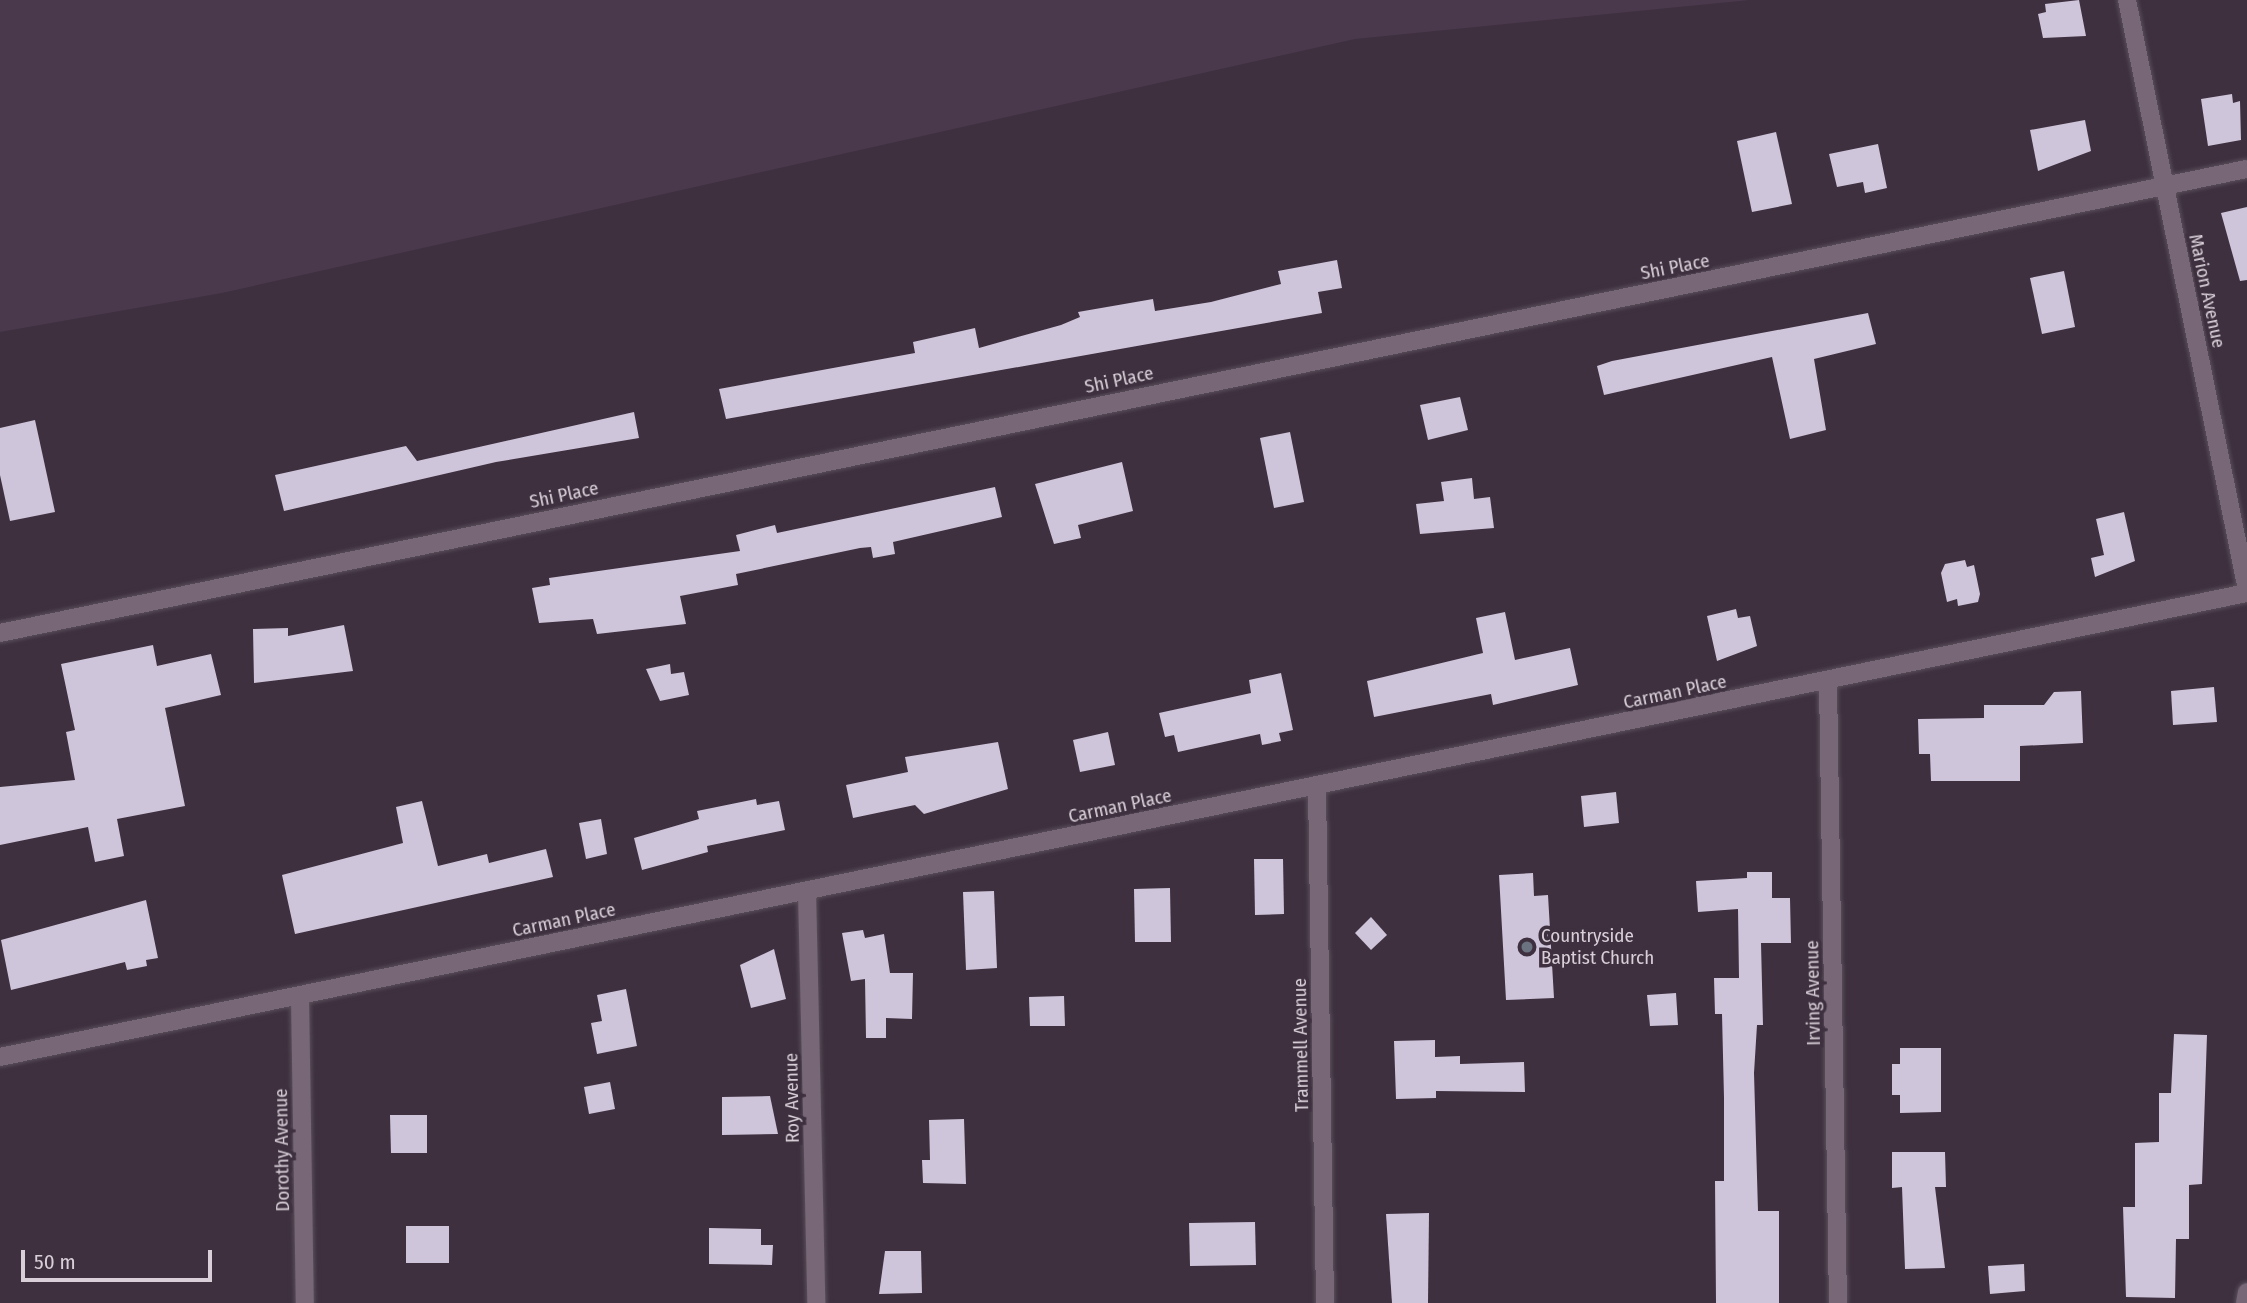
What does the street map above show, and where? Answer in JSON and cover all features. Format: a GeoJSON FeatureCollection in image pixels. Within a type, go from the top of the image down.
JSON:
{"type":"FeatureCollection","features":[{"type":"Feature","properties":{"kind":"street","name":"Marion Avenue"},"geometry":{"type":"LineString","coordinates":[[2127,0],[2247,592]]}},
{"type":"Feature","properties":{"kind":"street","name":"Shi Place"},"geometry":{"type":"LineString","coordinates":[[0,633],[2247,169]]}},
{"type":"Feature","properties":{"kind":"street","name":"Carman Place"},"geometry":{"type":"LineString","coordinates":[[0,1057],[1828,682],[2247,592]]}},
{"type":"Feature","properties":{"kind":"street","name":"Irving Avenue"},"geometry":{"type":"LineString","coordinates":[[1828,682],[1838,1303]]}},
{"type":"Feature","properties":{"kind":"street","name":"Trammell Avenue"},"geometry":{"type":"LineString","coordinates":[[1317,787],[1325,1303]]}},
{"type":"Feature","properties":{"kind":"street","name":"Roy Avenue"},"geometry":{"type":"LineString","coordinates":[[807,891],[816,1303]]}},
{"type":"Feature","properties":{"kind":"street","name":"Dorothy Avenue"},"geometry":{"type":"LineString","coordinates":[[300,997],[305,1303]]}},
{"type":"Feature","properties":{"kind":"street"},"geometry":{"type":"LineString","coordinates":[[2245,1303],[2247,1292]]}},
{"type":"Feature","properties":{"kind":"shaded area"},"geometry":{"type":"Polygon","coordinates":[[[0,0],[1750,0],[1355,39],[222,293],[0,332],[0,0]]]}},
{"type":"Feature","properties":{"kind":"building"},"geometry":{"type":"Polygon","coordinates":[[[2079,0],[2086,36],[2043,38],[2038,14],[2046,12],[2045,4],[2079,0]]]}},
{"type":"Feature","properties":{"kind":"building"},"geometry":{"type":"Polygon","coordinates":[[[2232,94],[2233,103],[2240,101],[2241,140],[2208,146],[2201,99],[2232,94]]]}},
{"type":"Feature","properties":{"kind":"building"},"geometry":{"type":"Polygon","coordinates":[[[2085,120],[2091,151],[2038,171],[2030,130],[2085,120]]]}},
{"type":"Feature","properties":{"kind":"building"},"geometry":{"type":"Polygon","coordinates":[[[1776,132],[1792,204],[1752,212],[1737,141],[1776,132]]]}},
{"type":"Feature","properties":{"kind":"building"},"geometry":{"type":"Polygon","coordinates":[[[1878,144],[1887,188],[1865,193],[1863,182],[1837,187],[1829,154],[1878,144]]]}},
{"type":"Feature","properties":{"kind":"building"},"geometry":{"type":"Polygon","coordinates":[[[2247,207],[2247,280],[2240,281],[2221,213],[2247,207]]]}},
{"type":"Feature","properties":{"kind":"building"},"geometry":{"type":"Polygon","coordinates":[[[1337,260],[1342,288],[1318,292],[1322,313],[726,419],[719,389],[915,353],[913,342],[975,328],[979,348],[1061,325],[1080,317],[1078,312],[1153,299],[1155,311],[1211,302],[1281,284],[1278,271],[1337,260]]]}},
{"type":"Feature","properties":{"kind":"building"},"geometry":{"type":"Polygon","coordinates":[[[2064,271],[2075,327],[2042,334],[2030,278],[2064,271]]]}},
{"type":"Feature","properties":{"kind":"building"},"geometry":{"type":"Polygon","coordinates":[[[1868,313],[1876,344],[1814,359],[1826,430],[1790,439],[1772,357],[1604,395],[1597,366],[1612,361],[1868,313]]]}},
{"type":"Feature","properties":{"kind":"building"},"geometry":{"type":"Polygon","coordinates":[[[1460,397],[1468,430],[1428,440],[1420,405],[1460,397]]]}},
{"type":"Feature","properties":{"kind":"building"},"geometry":{"type":"Polygon","coordinates":[[[634,412],[639,438],[496,462],[284,511],[275,475],[406,446],[417,461],[634,412]]]}},
{"type":"Feature","properties":{"kind":"building"},"geometry":{"type":"Polygon","coordinates":[[[35,420],[55,512],[10,521],[0,475],[0,428],[35,420]]]}},
{"type":"Feature","properties":{"kind":"building"},"geometry":{"type":"Polygon","coordinates":[[[1290,432],[1304,502],[1274,508],[1260,438],[1290,432]]]}},
{"type":"Feature","properties":{"kind":"building"},"geometry":{"type":"Polygon","coordinates":[[[1122,462],[1133,511],[1078,525],[1081,538],[1054,544],[1035,484],[1122,462]]]}},
{"type":"Feature","properties":{"kind":"building"},"geometry":{"type":"Polygon","coordinates":[[[1472,478],[1474,499],[1490,497],[1494,528],[1420,534],[1416,504],[1444,501],[1441,482],[1472,478]]]}},
{"type":"Feature","properties":{"kind":"building"},"geometry":{"type":"Polygon","coordinates":[[[995,487],[1002,517],[893,542],[895,554],[873,558],[871,547],[860,548],[736,574],[738,585],[680,596],[686,624],[597,634],[593,619],[539,623],[532,588],[550,585],[549,578],[740,551],[736,535],[775,525],[777,533],[995,487]]]}},
{"type":"Feature","properties":{"kind":"building"},"geometry":{"type":"Polygon","coordinates":[[[2124,512],[2135,561],[2095,577],[2091,558],[2104,555],[2096,519],[2124,512]]]}},
{"type":"Feature","properties":{"kind":"building"},"geometry":{"type":"Polygon","coordinates":[[[1965,560],[1967,567],[1974,565],[1980,594],[1978,602],[1958,606],[1957,599],[1947,602],[1941,573],[1945,564],[1965,560]]]}},
{"type":"Feature","properties":{"kind":"building"},"geometry":{"type":"Polygon","coordinates":[[[1736,609],[1738,618],[1750,616],[1757,646],[1717,661],[1707,616],[1736,609]]]}},
{"type":"Feature","properties":{"kind":"building"},"geometry":{"type":"Polygon","coordinates":[[[1505,612],[1515,660],[1570,648],[1578,685],[1493,705],[1491,694],[1374,717],[1367,681],[1483,653],[1476,618],[1505,612]]]}},
{"type":"Feature","properties":{"kind":"building"},"geometry":{"type":"Polygon","coordinates":[[[344,625],[353,671],[254,683],[253,629],[288,628],[288,636],[344,625]]]}},
{"type":"Feature","properties":{"kind":"building"},"geometry":{"type":"Polygon","coordinates":[[[153,645],[157,666],[211,654],[221,695],[165,708],[185,806],[117,819],[124,856],[95,862],[88,827],[0,845],[0,787],[75,780],[66,732],[75,730],[61,664],[153,645]]]}},
{"type":"Feature","properties":{"kind":"building"},"geometry":{"type":"Polygon","coordinates":[[[670,664],[671,674],[684,672],[689,695],[660,701],[646,669],[670,664]]]}},
{"type":"Feature","properties":{"kind":"building"},"geometry":{"type":"Polygon","coordinates":[[[1281,673],[1293,730],[1279,733],[1281,741],[1262,745],[1260,734],[1178,752],[1174,735],[1165,737],[1159,713],[1251,693],[1249,680],[1281,673]]]}},
{"type":"Feature","properties":{"kind":"building"},"geometry":{"type":"Polygon","coordinates":[[[2214,687],[2217,722],[2173,725],[2171,691],[2214,687]]]}},
{"type":"Feature","properties":{"kind":"building"},"geometry":{"type":"Polygon","coordinates":[[[2081,691],[2083,743],[2020,746],[2020,781],[1931,781],[1930,754],[1919,754],[1918,719],[1984,718],[1984,705],[2044,705],[2054,692],[2081,691]]]}},
{"type":"Feature","properties":{"kind":"building"},"geometry":{"type":"Polygon","coordinates":[[[1108,732],[1115,765],[1080,772],[1073,740],[1108,732]]]}},
{"type":"Feature","properties":{"kind":"building"},"geometry":{"type":"Polygon","coordinates":[[[998,742],[1008,789],[924,814],[915,805],[853,818],[846,785],[908,772],[905,757],[998,742]]]}},
{"type":"Feature","properties":{"kind":"building"},"geometry":{"type":"Polygon","coordinates":[[[1616,792],[1619,823],[1584,827],[1581,796],[1616,792]]]}},
{"type":"Feature","properties":{"kind":"building"},"geometry":{"type":"Polygon","coordinates":[[[756,799],[757,805],[779,801],[785,830],[707,846],[708,852],[642,870],[634,838],[699,819],[697,811],[756,799]]]}},
{"type":"Feature","properties":{"kind":"building"},"geometry":{"type":"Polygon","coordinates":[[[422,801],[438,866],[487,854],[489,863],[546,849],[553,877],[295,934],[282,875],[403,843],[396,807],[422,801]]]}},
{"type":"Feature","properties":{"kind":"building"},"geometry":{"type":"Polygon","coordinates":[[[601,819],[607,854],[586,859],[579,823],[601,819]]]}},
{"type":"Feature","properties":{"kind":"building"},"geometry":{"type":"Polygon","coordinates":[[[1254,859],[1283,859],[1284,914],[1255,915],[1254,859]]]}},
{"type":"Feature","properties":{"kind":"building"},"geometry":{"type":"Polygon","coordinates":[[[1747,872],[1772,872],[1772,898],[1790,898],[1791,943],[1761,943],[1763,1025],[1757,1025],[1754,1073],[1758,1211],[1779,1211],[1779,1303],[1716,1303],[1715,1181],[1724,1181],[1724,1098],[1722,1014],[1715,1014],[1714,978],[1739,978],[1738,909],[1698,912],[1696,881],[1747,878],[1747,872]]]}},
{"type":"Feature","properties":{"kind":"building","name":"Countryside Baptist Church"},"geometry":{"type":"Polygon","coordinates":[[[1533,873],[1534,896],[1548,895],[1554,998],[1506,1000],[1499,875],[1533,873]]]}},
{"type":"Feature","properties":{"kind":"building"},"geometry":{"type":"Polygon","coordinates":[[[1170,888],[1171,942],[1135,942],[1134,889],[1170,888]]]}},
{"type":"Feature","properties":{"kind":"building"},"geometry":{"type":"Polygon","coordinates":[[[994,891],[997,968],[966,970],[963,892],[994,891]]]}},
{"type":"Feature","properties":{"kind":"building"},"geometry":{"type":"Polygon","coordinates":[[[146,900],[158,958],[146,960],[147,966],[127,970],[125,962],[11,990],[1,940],[146,900]]]}},
{"type":"Feature","properties":{"kind":"building"},"geometry":{"type":"Polygon","coordinates":[[[1371,917],[1387,935],[1371,950],[1355,933],[1371,917]]]}},
{"type":"Feature","properties":{"kind":"building"},"geometry":{"type":"Polygon","coordinates":[[[863,930],[865,938],[884,934],[890,973],[913,973],[912,1019],[886,1018],[886,1038],[866,1038],[865,979],[851,981],[842,933],[863,930]]]}},
{"type":"Feature","properties":{"kind":"building"},"geometry":{"type":"Polygon","coordinates":[[[774,949],[786,999],[751,1008],[740,965],[774,949]]]}},
{"type":"Feature","properties":{"kind":"building"},"geometry":{"type":"Polygon","coordinates":[[[626,989],[637,1046],[597,1054],[591,1023],[602,1021],[597,995],[626,989]]]}},
{"type":"Feature","properties":{"kind":"building"},"geometry":{"type":"Polygon","coordinates":[[[1676,993],[1678,1025],[1650,1026],[1647,995],[1676,993]]]}},
{"type":"Feature","properties":{"kind":"building"},"geometry":{"type":"Polygon","coordinates":[[[1064,996],[1065,1026],[1030,1026],[1029,997],[1064,996]]]}},
{"type":"Feature","properties":{"kind":"building"},"geometry":{"type":"Polygon","coordinates":[[[2174,1034],[2207,1035],[2202,1184],[2189,1185],[2189,1239],[2176,1239],[2175,1298],[2126,1297],[2123,1207],[2135,1207],[2135,1143],[2159,1142],[2159,1093],[2171,1093],[2174,1034]]]}},
{"type":"Feature","properties":{"kind":"building"},"geometry":{"type":"Polygon","coordinates":[[[1435,1040],[1435,1057],[1460,1056],[1460,1064],[1524,1062],[1525,1092],[1436,1091],[1436,1098],[1396,1099],[1394,1041],[1435,1040]]]}},
{"type":"Feature","properties":{"kind":"building"},"geometry":{"type":"Polygon","coordinates":[[[1900,1048],[1941,1048],[1941,1112],[1900,1113],[1900,1095],[1892,1095],[1892,1064],[1900,1064],[1900,1048]]]}},
{"type":"Feature","properties":{"kind":"building"},"geometry":{"type":"Polygon","coordinates":[[[610,1082],[615,1109],[589,1114],[584,1087],[610,1082]]]}},
{"type":"Feature","properties":{"kind":"building"},"geometry":{"type":"Polygon","coordinates":[[[770,1096],[778,1134],[722,1135],[722,1097],[770,1096]]]}},
{"type":"Feature","properties":{"kind":"building"},"geometry":{"type":"Polygon","coordinates":[[[390,1115],[427,1115],[427,1153],[391,1153],[390,1115]]]}},
{"type":"Feature","properties":{"kind":"building"},"geometry":{"type":"Polygon","coordinates":[[[964,1119],[966,1184],[923,1183],[922,1160],[930,1160],[929,1120],[964,1119]]]}},
{"type":"Feature","properties":{"kind":"building"},"geometry":{"type":"Polygon","coordinates":[[[1892,1152],[1945,1152],[1946,1187],[1935,1187],[1945,1268],[1905,1269],[1902,1187],[1892,1188],[1892,1152]]]}},
{"type":"Feature","properties":{"kind":"building"},"geometry":{"type":"Polygon","coordinates":[[[1429,1213],[1428,1303],[1392,1303],[1386,1214],[1429,1213]]]}},
{"type":"Feature","properties":{"kind":"building"},"geometry":{"type":"Polygon","coordinates":[[[1255,1222],[1256,1265],[1190,1266],[1189,1223],[1255,1222]]]}},
{"type":"Feature","properties":{"kind":"building"},"geometry":{"type":"Polygon","coordinates":[[[406,1226],[449,1226],[449,1263],[406,1263],[406,1226]]]}},
{"type":"Feature","properties":{"kind":"building"},"geometry":{"type":"Polygon","coordinates":[[[709,1228],[761,1229],[761,1245],[773,1245],[772,1265],[709,1264],[709,1228]]]}},
{"type":"Feature","properties":{"kind":"building"},"geometry":{"type":"Polygon","coordinates":[[[885,1251],[921,1251],[922,1293],[879,1294],[885,1251]]]}},
{"type":"Feature","properties":{"kind":"building"},"geometry":{"type":"Polygon","coordinates":[[[2024,1264],[2025,1291],[1990,1294],[1988,1266],[2024,1264]]]}},
{"type":"Feature","properties":{"kind":"place","name":"Countryside Baptist Church"},"geometry":{"type":"Point","coordinates":[1527,947]}}]}
